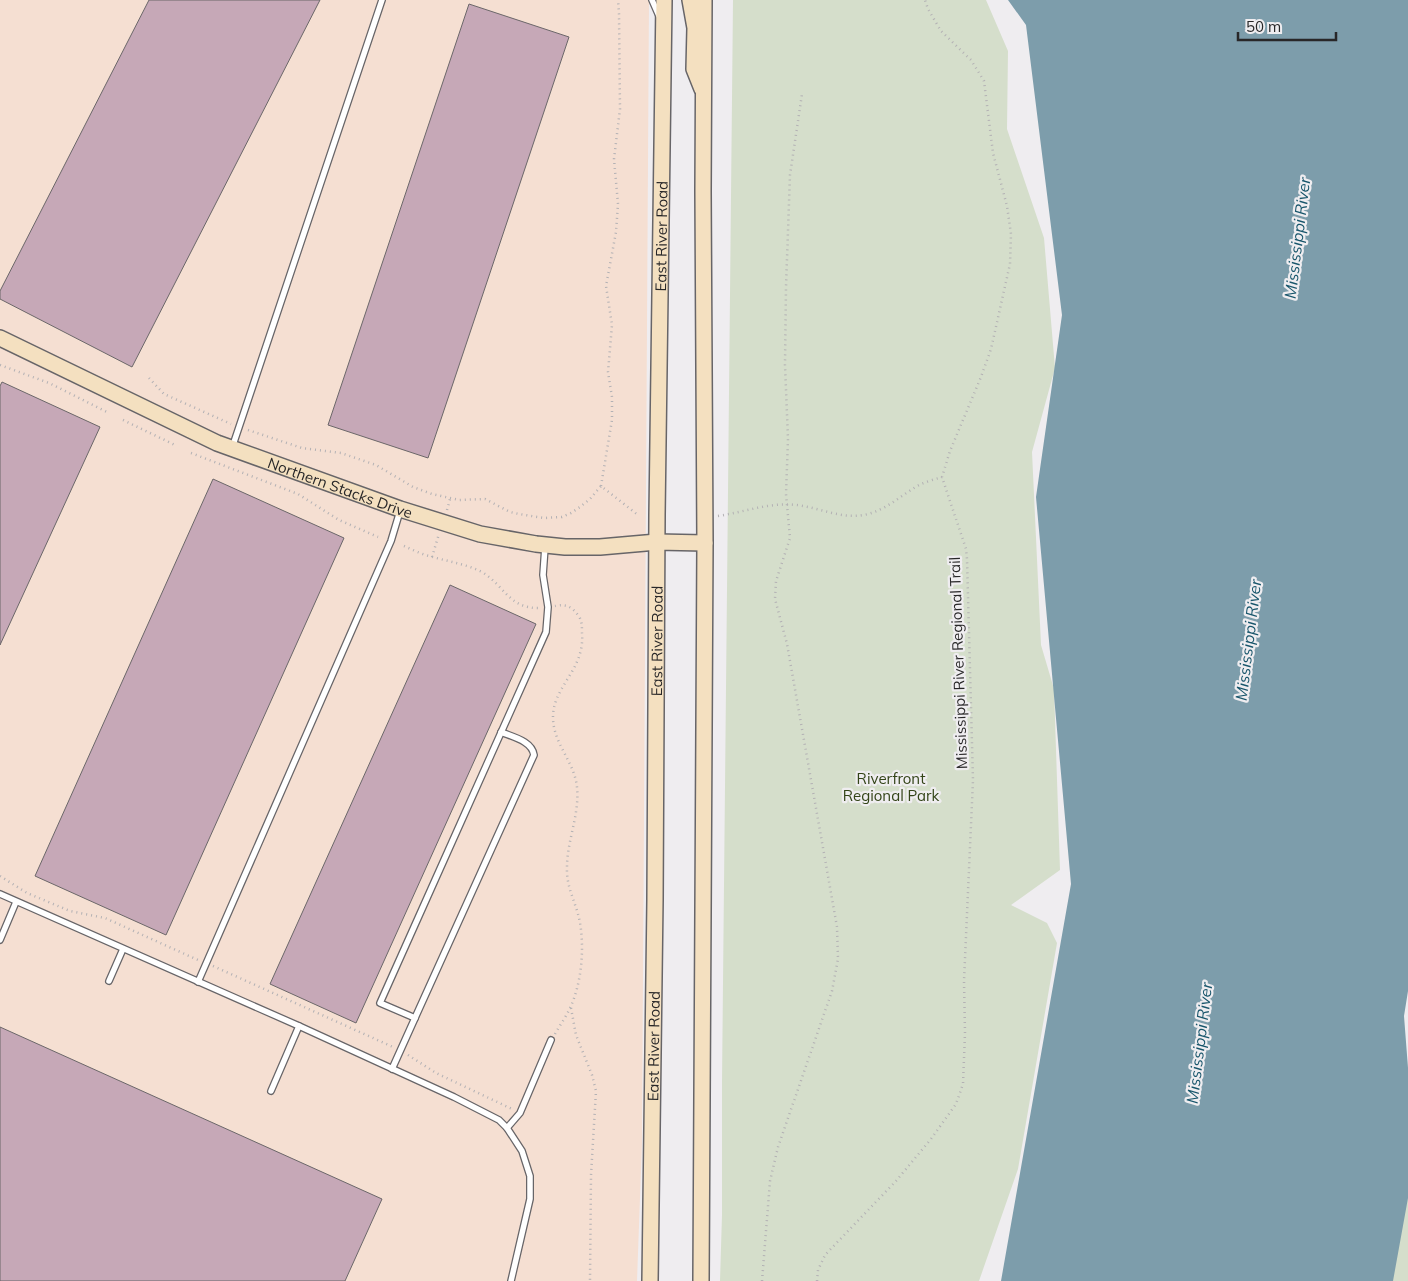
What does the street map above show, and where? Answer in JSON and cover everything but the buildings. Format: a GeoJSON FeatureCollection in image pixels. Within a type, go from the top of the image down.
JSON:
{"type":"FeatureCollection","features":[{"type":"Feature","properties":{"kind":"street","name":"East River Road"},"geometry":{"type":"LineString","coordinates":[[650,1281],[664,0]]}},
{"type":"Feature","properties":{"kind":"street"},"geometry":{"type":"LineString","coordinates":[[690,0],[695,28],[694,69],[705,95]]}},
{"type":"Feature","properties":{"kind":"street"},"geometry":{"type":"LineString","coordinates":[[701,1281],[706,543],[703,191],[704,0]]}},
{"type":"Feature","properties":{"kind":"street","name":"Northern Stacks Drive"},"geometry":{"type":"LineString","coordinates":[[0,338],[106,391],[232,449],[400,509],[480,534],[565,546],[600,547],[657,542],[706,543]]}},
{"type":"Feature","properties":{"kind":"lane"},"geometry":{"type":"LineString","coordinates":[[232,449],[382,0]]}},
{"type":"Feature","properties":{"kind":"lane"},"geometry":{"type":"LineString","coordinates":[[652,0],[663,25]]}},
{"type":"Feature","properties":{"kind":"lane"},"geometry":{"type":"LineString","coordinates":[[198,982],[391,541],[400,509]]}},
{"type":"Feature","properties":{"kind":"lane"},"geometry":{"type":"LineString","coordinates":[[415,1018],[380,1003],[546,632],[548,607],[543,575],[545,544]]}},
{"type":"Feature","properties":{"kind":"lane"},"geometry":{"type":"LineString","coordinates":[[392,1069],[534,755],[529,745],[501,732]]}},
{"type":"Feature","properties":{"kind":"lane"},"geometry":{"type":"LineString","coordinates":[[0,894],[299,1026],[454,1097],[499,1120],[507,1128],[522,1151],[530,1176],[530,1199],[511,1281]]}},
{"type":"Feature","properties":{"kind":"lane"},"geometry":{"type":"LineString","coordinates":[[0,940],[16,902]]}},
{"type":"Feature","properties":{"kind":"lane"},"geometry":{"type":"LineString","coordinates":[[109,981],[123,949]]}},
{"type":"Feature","properties":{"kind":"lane"},"geometry":{"type":"LineString","coordinates":[[271,1091],[299,1026]]}},
{"type":"Feature","properties":{"kind":"lane"},"geometry":{"type":"LineString","coordinates":[[507,1128],[520,1113],[551,1040]]}},
{"type":"Feature","properties":{"kind":"path"},"geometry":{"type":"LineString","coordinates":[[149,378],[164,394],[239,427],[302,448],[350,456],[376,465],[413,487],[450,499],[485,500],[510,512],[552,518],[571,513],[590,499],[601,486],[612,420],[612,397],[608,372],[612,325],[606,286],[616,232],[618,204],[614,159],[620,109],[618,0]]}},
{"type":"Feature","properties":{"kind":"path"},"geometry":{"type":"LineString","coordinates":[[717,516],[752,508],[786,504],[843,515],[866,515],[888,506],[921,484],[942,477],[950,451],[991,349],[1010,264],[1011,234],[1007,206],[992,145],[984,81],[971,60],[941,31],[925,0]]}},
{"type":"Feature","properties":{"kind":"path"},"geometry":{"type":"LineString","coordinates":[[762,1281],[770,1181],[778,1148],[829,1000],[838,959],[837,926],[787,644],[775,599],[776,581],[790,538],[786,504],[788,439],[784,365],[790,175],[802,94]]}},
{"type":"Feature","properties":{"kind":"path"},"geometry":{"type":"LineString","coordinates":[[0,365],[49,383],[107,412]]}},
{"type":"Feature","properties":{"kind":"path"},"geometry":{"type":"LineString","coordinates":[[123,420],[175,445]]}},
{"type":"Feature","properties":{"kind":"path"},"geometry":{"type":"LineString","coordinates":[[190,453],[298,494],[339,520],[378,537]]}},
{"type":"Feature","properties":{"kind":"path","name":"Mississippi River Regional Trail"},"geometry":{"type":"LineString","coordinates":[[817,1281],[818,1270],[825,1255],[896,1181],[931,1139],[956,1104],[963,1084],[965,1033],[964,981],[973,780],[968,559],[942,477]]}},
{"type":"Feature","properties":{"kind":"path"},"geometry":{"type":"LineString","coordinates":[[601,486],[638,515]]}},
{"type":"Feature","properties":{"kind":"path"},"geometry":{"type":"LineString","coordinates":[[448,506],[450,499]]}},
{"type":"Feature","properties":{"kind":"path"},"geometry":{"type":"LineString","coordinates":[[432,557],[439,534]]}},
{"type":"Feature","properties":{"kind":"path"},"geometry":{"type":"LineString","coordinates":[[404,546],[432,557],[463,564],[490,578],[512,600],[520,605],[530,608],[543,608]]}},
{"type":"Feature","properties":{"kind":"path"},"geometry":{"type":"LineString","coordinates":[[551,1040],[571,1006],[581,966],[582,943],[578,916],[569,889],[567,872],[577,786],[574,773],[556,736],[553,718],[560,694],[581,654],[583,637],[580,618],[576,612],[568,606],[556,606]]}},
{"type":"Feature","properties":{"kind":"path"},"geometry":{"type":"LineString","coordinates":[[0,876],[27,893],[70,911],[105,918],[400,1050],[436,1073],[520,1113]]}},
{"type":"Feature","properties":{"kind":"path"},"geometry":{"type":"LineString","coordinates":[[571,1006],[576,1035],[592,1075],[596,1091],[591,1175],[590,1281]]}},
{"type":"Feature","properties":{"kind":"shaded area"},"geometry":{"type":"Polygon","coordinates":[[[0,0],[649,0],[642,1143],[637,1281],[0,1281],[0,0]]]}},
{"type":"Feature","properties":{"kind":"green space","name":"Riverfront Regional Park"},"geometry":{"type":"Polygon","coordinates":[[[733,0],[986,0],[1008,51],[1007,129],[1044,238],[1055,368],[1032,452],[1041,645],[1054,689],[1060,870],[1011,905],[1047,923],[1057,943],[1018,1169],[979,1281],[720,1281],[733,0]]]}},
{"type":"Feature","properties":{"kind":"green space"},"geometry":{"type":"Polygon","coordinates":[[[1408,1060],[1408,1281],[1378,1281],[1400,1176],[1408,1060]]]}},
{"type":"Feature","properties":{"kind":"water","name":"Mississippi River"},"geometry":{"type":"Polygon","coordinates":[[[1008,0],[1408,0],[1408,991],[1404,1016],[1408,1068],[1408,1198],[1393,1281],[1001,1281],[1071,884],[1036,497],[1062,315],[1026,25],[1008,0]]]}}]}
